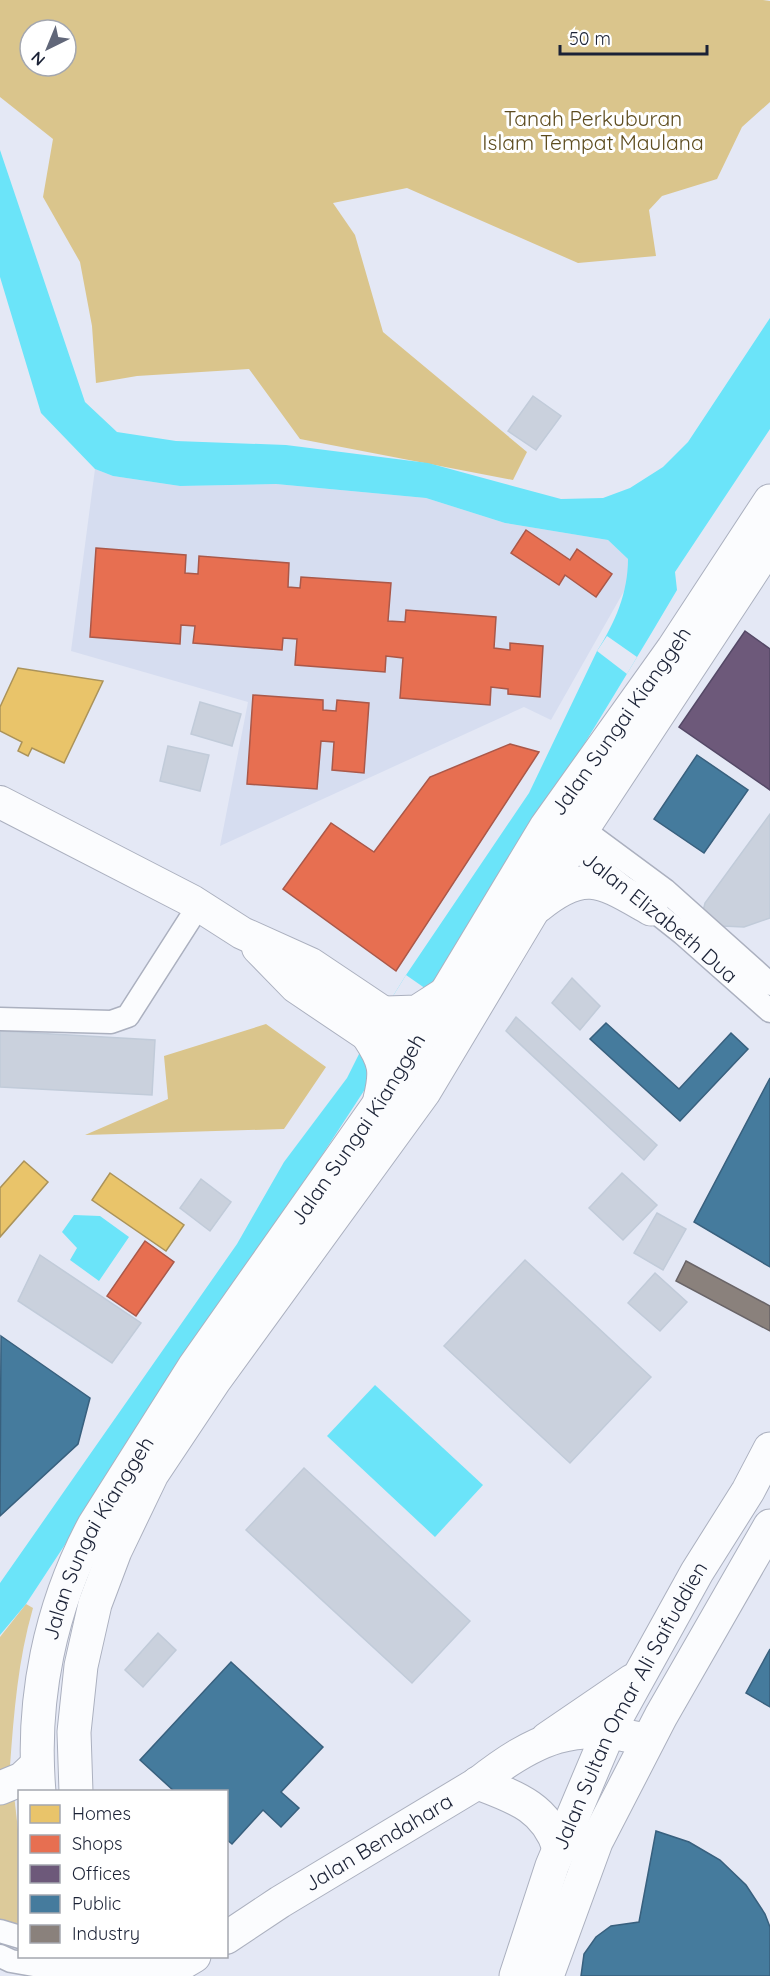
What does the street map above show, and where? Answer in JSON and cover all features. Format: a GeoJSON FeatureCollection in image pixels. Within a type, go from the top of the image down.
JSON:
{"type":"FeatureCollection","features":[{"type":"Feature","properties":{"kind":"main road","name":"Jalan Sungai Kianggeh"},"geometry":{"type":"LineString","coordinates":[[76,1790],[74,1732],[81,1666],[95,1604],[134,1509],[152,1474],[214,1381],[439,1066],[531,912],[564,828],[673,649],[770,501]]}},
{"type":"Feature","properties":{"kind":"main road","name":"Jalan Sungai Kianggeh"},"geometry":{"type":"LineString","coordinates":[[38,1778],[41,1682],[62,1600],[84,1543],[194,1367],[379,1104],[390,1033],[446,993],[770,544]]}},
{"type":"Feature","properties":{"kind":"main road"},"geometry":{"type":"LineString","coordinates":[[0,802],[199,905],[242,933],[311,964],[390,1033],[439,1066]]}},
{"type":"Feature","properties":{"kind":"main road"},"geometry":{"type":"LineString","coordinates":[[531,912],[568,885],[586,882],[606,884],[651,909]]}},
{"type":"Feature","properties":{"kind":"main road","name":"Jalan Sultan Omar Ali Saifuddien"},"geometry":{"type":"LineString","coordinates":[[516,1976],[559,1848],[604,1741],[638,1676],[770,1449]]}},
{"type":"Feature","properties":{"kind":"main road","name":"Jalan Sultan Omar Ali Saifuddien"},"geometry":{"type":"LineString","coordinates":[[548,1976],[561,1933],[596,1842],[643,1751],[770,1526]]}},
{"type":"Feature","properties":{"kind":"main road"},"geometry":{"type":"LineString","coordinates":[[547,1739],[638,1676]]}},
{"type":"Feature","properties":{"kind":"main road","name":"Jalan Bendahara"},"geometry":{"type":"LineString","coordinates":[[228,1937],[280,1902],[478,1783],[508,1760],[547,1739],[568,1733],[643,1751]]}},
{"type":"Feature","properties":{"kind":"main road","name":"Jalan Bendahara"},"geometry":{"type":"LineString","coordinates":[[478,1783],[516,1774],[604,1741]]}},
{"type":"Feature","properties":{"kind":"main road"},"geometry":{"type":"LineString","coordinates":[[0,1788],[22,1779],[38,1778]]}},
{"type":"Feature","properties":{"kind":"main road"},"geometry":{"type":"LineString","coordinates":[[478,1783],[521,1800],[553,1830],[559,1848]]}},
{"type":"Feature","properties":{"kind":"main road","name":"Jalan Bendahara"},"geometry":{"type":"LineString","coordinates":[[228,1920],[280,1902]]}},
{"type":"Feature","properties":{"kind":"main road"},"geometry":{"type":"LineString","coordinates":[[56,1967],[141,1968],[182,1958]]}},
{"type":"Feature","properties":{"kind":"main road"},"geometry":{"type":"LineString","coordinates":[[160,1976],[191,1958]]}},
{"type":"Feature","properties":{"kind":"street","name":"Jalan Elizabeth Dua"},"geometry":{"type":"LineString","coordinates":[[564,828],[651,909],[714,960],[770,1011]]}},
{"type":"Feature","properties":{"kind":"street","name":"Jalan Elizabeth Dua"},"geometry":{"type":"LineString","coordinates":[[564,828],[665,890],[770,984]]}},
{"type":"Feature","properties":{"kind":"street"},"geometry":{"type":"LineString","coordinates":[[0,1019],[111,1022],[128,1016],[199,905]]}},
{"type":"Feature","properties":{"kind":"street"},"geometry":{"type":"LineString","coordinates":[[0,1931],[18,1936]]}},
{"type":"Feature","properties":{"kind":"street"},"geometry":{"type":"LineString","coordinates":[[0,1956],[11,1961],[56,1967]]}},
{"type":"Feature","properties":{"kind":"shaded area"},"geometry":{"type":"Polygon","coordinates":[[[95,469],[113,476],[180,486],[276,484],[426,498],[505,523],[608,540],[628,559],[628,584],[551,720],[524,707],[220,846],[248,702],[71,651],[95,469]]]}},
{"type":"Feature","properties":{"kind":"shaded area"},"geometry":{"type":"Polygon","coordinates":[[[26,1604],[33,1608],[20,1667],[10,1766],[0,1770],[0,1637],[26,1604]]]}},
{"type":"Feature","properties":{"kind":"shaded area"},"geometry":{"type":"Polygon","coordinates":[[[14,1795],[18,1830],[18,1926],[0,1924],[0,1798],[14,1795]]]}},
{"type":"Feature","properties":{"kind":"green space","name":"Tanah Perkuburan Islam Tempat Maulana"},"geometry":{"type":"Polygon","coordinates":[[[0,0],[770,1],[770,102],[742,127],[717,179],[662,196],[649,210],[656,256],[578,263],[407,188],[333,203],[355,235],[383,332],[527,452],[513,480],[300,439],[249,369],[137,376],[96,383],[92,326],[80,262],[43,197],[53,139],[0,97],[0,0]]]}},
{"type":"Feature","properties":{"kind":"green space"},"geometry":{"type":"Polygon","coordinates":[[[266,1024],[326,1067],[284,1129],[85,1135],[168,1099],[164,1056],[266,1024]]]}},
{"type":"Feature","properties":{"kind":"water"},"geometry":{"type":"Polygon","coordinates":[[[0,150],[85,402],[117,432],[176,441],[286,445],[428,463],[561,499],[603,498],[630,488],[663,467],[688,442],[770,318],[770,429],[675,572],[677,590],[520,847],[439,974],[26,1604],[0,1635],[0,1583],[237,1244],[284,1162],[347,1078],[367,1038],[406,975],[529,793],[597,651],[615,619],[626,584],[628,559],[608,540],[505,523],[426,498],[276,484],[180,486],[113,476],[95,469],[41,413],[0,277],[0,150]]]}},
{"type":"Feature","properties":{"kind":"water"},"geometry":{"type":"Polygon","coordinates":[[[74,1215],[100,1216],[129,1237],[99,1281],[70,1260],[77,1248],[62,1232],[74,1215]]]}},
{"type":"Feature","properties":{"kind":"water"},"geometry":{"type":"Polygon","coordinates":[[[375,1385],[483,1485],[435,1537],[327,1436],[375,1385]]]}},
{"type":"Feature","properties":{"kind":"pier"},"geometry":{"type":"Polygon","coordinates":[[[607,636],[637,657],[627,674],[597,651],[607,636]]]}},
{"type":"Feature","properties":{"kind":"pier"},"geometry":{"type":"Polygon","coordinates":[[[406,975],[429,991],[367,1038],[406,975]]]}},
{"type":"Feature","properties":{"kind":"building: Homes"},"geometry":{"type":"Polygon","coordinates":[[[18,668],[103,681],[64,763],[32,748],[28,756],[18,751],[22,742],[0,731],[0,707],[18,668]]]}},
{"type":"Feature","properties":{"kind":"building: Homes"},"geometry":{"type":"Polygon","coordinates":[[[24,1161],[48,1182],[0,1237],[0,1188],[24,1161]]]}},
{"type":"Feature","properties":{"kind":"building: Homes"},"geometry":{"type":"Polygon","coordinates":[[[110,1173],[184,1225],[166,1251],[92,1200],[110,1173]]]}},
{"type":"Feature","properties":{"kind":"building: Shops"},"geometry":{"type":"Polygon","coordinates":[[[526,530],[570,560],[577,549],[612,574],[596,597],[565,575],[559,585],[511,553],[526,530]]]}},
{"type":"Feature","properties":{"kind":"building: Shops"},"geometry":{"type":"Polygon","coordinates":[[[96,548],[186,555],[185,573],[198,574],[199,556],[289,563],[288,587],[300,588],[301,577],[391,583],[388,621],[405,622],[406,610],[496,617],[494,648],[510,650],[510,643],[543,646],[540,697],[508,694],[508,689],[491,687],[490,705],[400,698],[403,658],[386,656],[385,672],[295,665],[297,639],[283,638],[282,650],[193,643],[195,626],[181,625],[180,644],[90,637],[96,548]]]}},
{"type":"Feature","properties":{"kind":"building: Shops"},"geometry":{"type":"Polygon","coordinates":[[[253,695],[323,700],[323,710],[336,711],[337,700],[369,703],[364,773],[332,770],[334,742],[321,741],[317,789],[247,784],[253,695]]]}},
{"type":"Feature","properties":{"kind":"building: Shops"},"geometry":{"type":"Polygon","coordinates":[[[510,744],[539,752],[396,971],[283,889],[331,823],[374,852],[430,777],[510,744]]]}},
{"type":"Feature","properties":{"kind":"building: Shops"},"geometry":{"type":"Polygon","coordinates":[[[145,1241],[174,1262],[136,1316],[107,1296],[145,1241]]]}},
{"type":"Feature","properties":{"kind":"building: Offices"},"geometry":{"type":"Polygon","coordinates":[[[745,631],[770,649],[770,790],[679,727],[745,631]]]}},
{"type":"Feature","properties":{"kind":"building: Public"},"geometry":{"type":"Polygon","coordinates":[[[697,755],[748,790],[704,853],[654,819],[697,755]]]}},
{"type":"Feature","properties":{"kind":"building: Public"},"geometry":{"type":"Polygon","coordinates":[[[606,1023],[679,1089],[731,1033],[748,1049],[680,1121],[590,1039],[606,1023]]]}},
{"type":"Feature","properties":{"kind":"building: Public"},"geometry":{"type":"Polygon","coordinates":[[[770,1078],[770,1267],[694,1222],[770,1078]]]}},
{"type":"Feature","properties":{"kind":"building: Public"},"geometry":{"type":"Polygon","coordinates":[[[1,1336],[90,1398],[78,1444],[0,1516],[1,1336]]]}},
{"type":"Feature","properties":{"kind":"building: Public"},"geometry":{"type":"Polygon","coordinates":[[[770,1649],[770,1707],[746,1693],[770,1649]]]}},
{"type":"Feature","properties":{"kind":"building: Public"},"geometry":{"type":"Polygon","coordinates":[[[231,1662],[323,1747],[281,1792],[299,1808],[281,1827],[263,1810],[232,1844],[228,1841],[228,1790],[173,1790],[140,1760],[231,1662]]]}},
{"type":"Feature","properties":{"kind":"building: Public"},"geometry":{"type":"Polygon","coordinates":[[[656,1831],[689,1842],[720,1860],[746,1885],[765,1914],[770,1927],[770,1976],[581,1976],[584,1954],[596,1937],[611,1926],[639,1922],[656,1831]]]}},
{"type":"Feature","properties":{"kind":"building: Industry"},"geometry":{"type":"Polygon","coordinates":[[[686,1261],[770,1306],[770,1331],[676,1281],[686,1261]]]}},
{"type":"Feature","properties":{"kind":"building: Other"},"geometry":{"type":"Polygon","coordinates":[[[533,396],[561,416],[536,450],[508,431],[533,396]]]}},
{"type":"Feature","properties":{"kind":"building: Other"},"geometry":{"type":"Polygon","coordinates":[[[200,702],[241,714],[232,746],[191,734],[200,702]]]}},
{"type":"Feature","properties":{"kind":"building: Other"},"geometry":{"type":"Polygon","coordinates":[[[168,746],[209,755],[200,791],[160,781],[168,746]]]}},
{"type":"Feature","properties":{"kind":"building: Other"},"geometry":{"type":"Polygon","coordinates":[[[770,814],[770,918],[744,927],[722,926],[702,915],[705,903],[770,814]]]}},
{"type":"Feature","properties":{"kind":"building: Other"},"geometry":{"type":"Polygon","coordinates":[[[572,978],[600,1006],[580,1030],[552,1003],[572,978]]]}},
{"type":"Feature","properties":{"kind":"building: Other"},"geometry":{"type":"Polygon","coordinates":[[[516,1017],[657,1145],[644,1160],[506,1031],[516,1017]]]}},
{"type":"Feature","properties":{"kind":"building: Other"},"geometry":{"type":"Polygon","coordinates":[[[0,1031],[155,1040],[152,1095],[0,1087],[0,1031]]]}},
{"type":"Feature","properties":{"kind":"building: Other"},"geometry":{"type":"Polygon","coordinates":[[[622,1173],[657,1205],[623,1240],[589,1208],[622,1173]]]}},
{"type":"Feature","properties":{"kind":"building: Other"},"geometry":{"type":"Polygon","coordinates":[[[201,1179],[231,1202],[210,1231],[180,1208],[201,1179]]]}},
{"type":"Feature","properties":{"kind":"building: Other"},"geometry":{"type":"Polygon","coordinates":[[[657,1213],[686,1229],[663,1270],[634,1253],[657,1213]]]}},
{"type":"Feature","properties":{"kind":"building: Other"},"geometry":{"type":"Polygon","coordinates":[[[40,1255],[141,1323],[112,1363],[18,1301],[40,1255]]]}},
{"type":"Feature","properties":{"kind":"building: Other"},"geometry":{"type":"Polygon","coordinates":[[[525,1260],[651,1377],[570,1463],[444,1346],[525,1260]]]}},
{"type":"Feature","properties":{"kind":"building: Other"},"geometry":{"type":"Polygon","coordinates":[[[655,1273],[687,1302],[660,1331],[628,1303],[655,1273]]]}},
{"type":"Feature","properties":{"kind":"building: Other"},"geometry":{"type":"Polygon","coordinates":[[[304,1468],[470,1621],[412,1683],[246,1530],[304,1468]]]}},
{"type":"Feature","properties":{"kind":"building: Other"},"geometry":{"type":"Polygon","coordinates":[[[158,1633],[176,1650],[143,1687],[125,1670],[158,1633]]]}}]}
